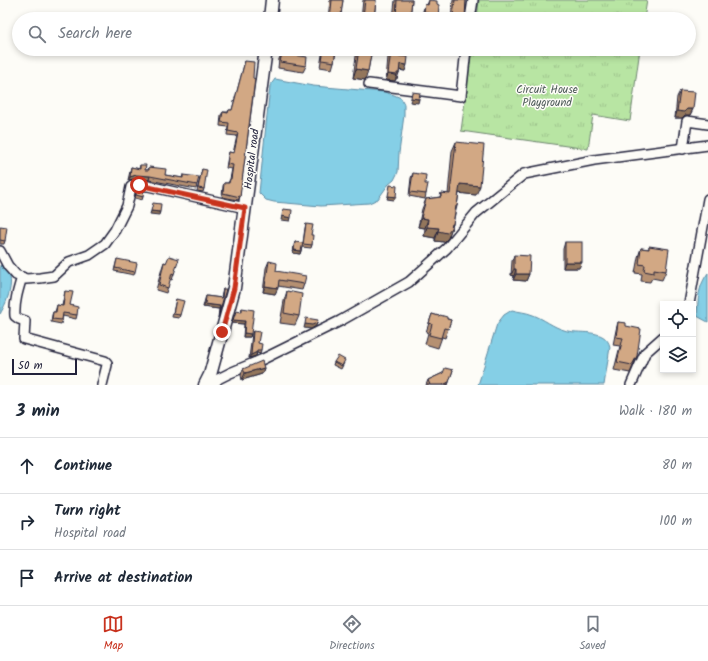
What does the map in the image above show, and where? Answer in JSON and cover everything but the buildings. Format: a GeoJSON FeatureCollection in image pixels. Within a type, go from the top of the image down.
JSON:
{"type":"FeatureCollection","features":[{"type":"Feature","properties":{"kind":"street"},"geometry":{"type":"LineString","coordinates":[[271,12],[272,0]]}},
{"type":"Feature","properties":{"kind":"street"},"geometry":{"type":"LineString","coordinates":[[471,12],[473,0]]}},
{"type":"Feature","properties":{"kind":"street","name":"Hospital road"},"geometry":{"type":"LineString","coordinates":[[205,385],[210,375],[234,288],[265,56]]}},
{"type":"Feature","properties":{"kind":"street"},"geometry":{"type":"LineString","coordinates":[[369,84],[461,96],[465,56]]}},
{"type":"Feature","properties":{"kind":"street"},"geometry":{"type":"LineString","coordinates":[[683,149],[687,121],[708,124]]}},
{"type":"Feature","properties":{"kind":"street"},"geometry":{"type":"LineString","coordinates":[[213,385],[218,379],[261,360],[340,321],[409,282],[448,248],[476,213],[524,174],[594,160],[708,145]]}},
{"type":"Feature","properties":{"kind":"street"},"geometry":{"type":"LineString","coordinates":[[0,251],[8,266],[16,275],[26,279],[54,276],[69,262],[89,255],[105,244],[115,230],[127,206],[131,187],[134,185],[148,186],[245,208]]}},
{"type":"Feature","properties":{"kind":"street"},"geometry":{"type":"LineString","coordinates":[[690,301],[708,199]]}},
{"type":"Feature","properties":{"kind":"street"},"geometry":{"type":"LineString","coordinates":[[22,277],[18,291],[15,316],[25,321],[24,339],[105,361],[107,365],[102,385]]}},
{"type":"Feature","properties":{"kind":"street"},"geometry":{"type":"LineString","coordinates":[[631,385],[645,353],[660,340]]}},
{"type":"Feature","properties":{"kind":"green space"},"geometry":{"type":"Polygon","coordinates":[[[479,0],[647,0],[645,12],[478,12],[479,0]]]}},
{"type":"Feature","properties":{"kind":"green space","name":"Circuit House Playground"},"geometry":{"type":"Polygon","coordinates":[[[471,56],[639,56],[630,121],[593,115],[588,149],[461,131],[471,56]]]}},
{"type":"Feature","properties":{"kind":"water"},"geometry":{"type":"Polygon","coordinates":[[[275,79],[313,86],[384,92],[401,98],[404,104],[404,115],[398,172],[394,180],[388,185],[378,199],[369,203],[321,206],[274,202],[266,200],[259,193],[270,86],[275,79]]]}},
{"type":"Feature","properties":{"kind":"water"},"geometry":{"type":"Polygon","coordinates":[[[0,265],[6,269],[9,274],[10,288],[9,295],[0,314],[0,265]]]}},
{"type":"Feature","properties":{"kind":"water"},"geometry":{"type":"Polygon","coordinates":[[[708,273],[708,322],[697,316],[700,288],[708,273]]]}},
{"type":"Feature","properties":{"kind":"water"},"geometry":{"type":"Polygon","coordinates":[[[512,310],[528,313],[564,330],[597,334],[603,337],[610,347],[604,385],[478,385],[497,324],[504,315],[512,310]]]}},
{"type":"Feature","properties":{"kind":"route"},"geometry":{"type":"LineString","coordinates":[[139,185],[170,190],[245,208],[234,288],[222,332]]}}]}
